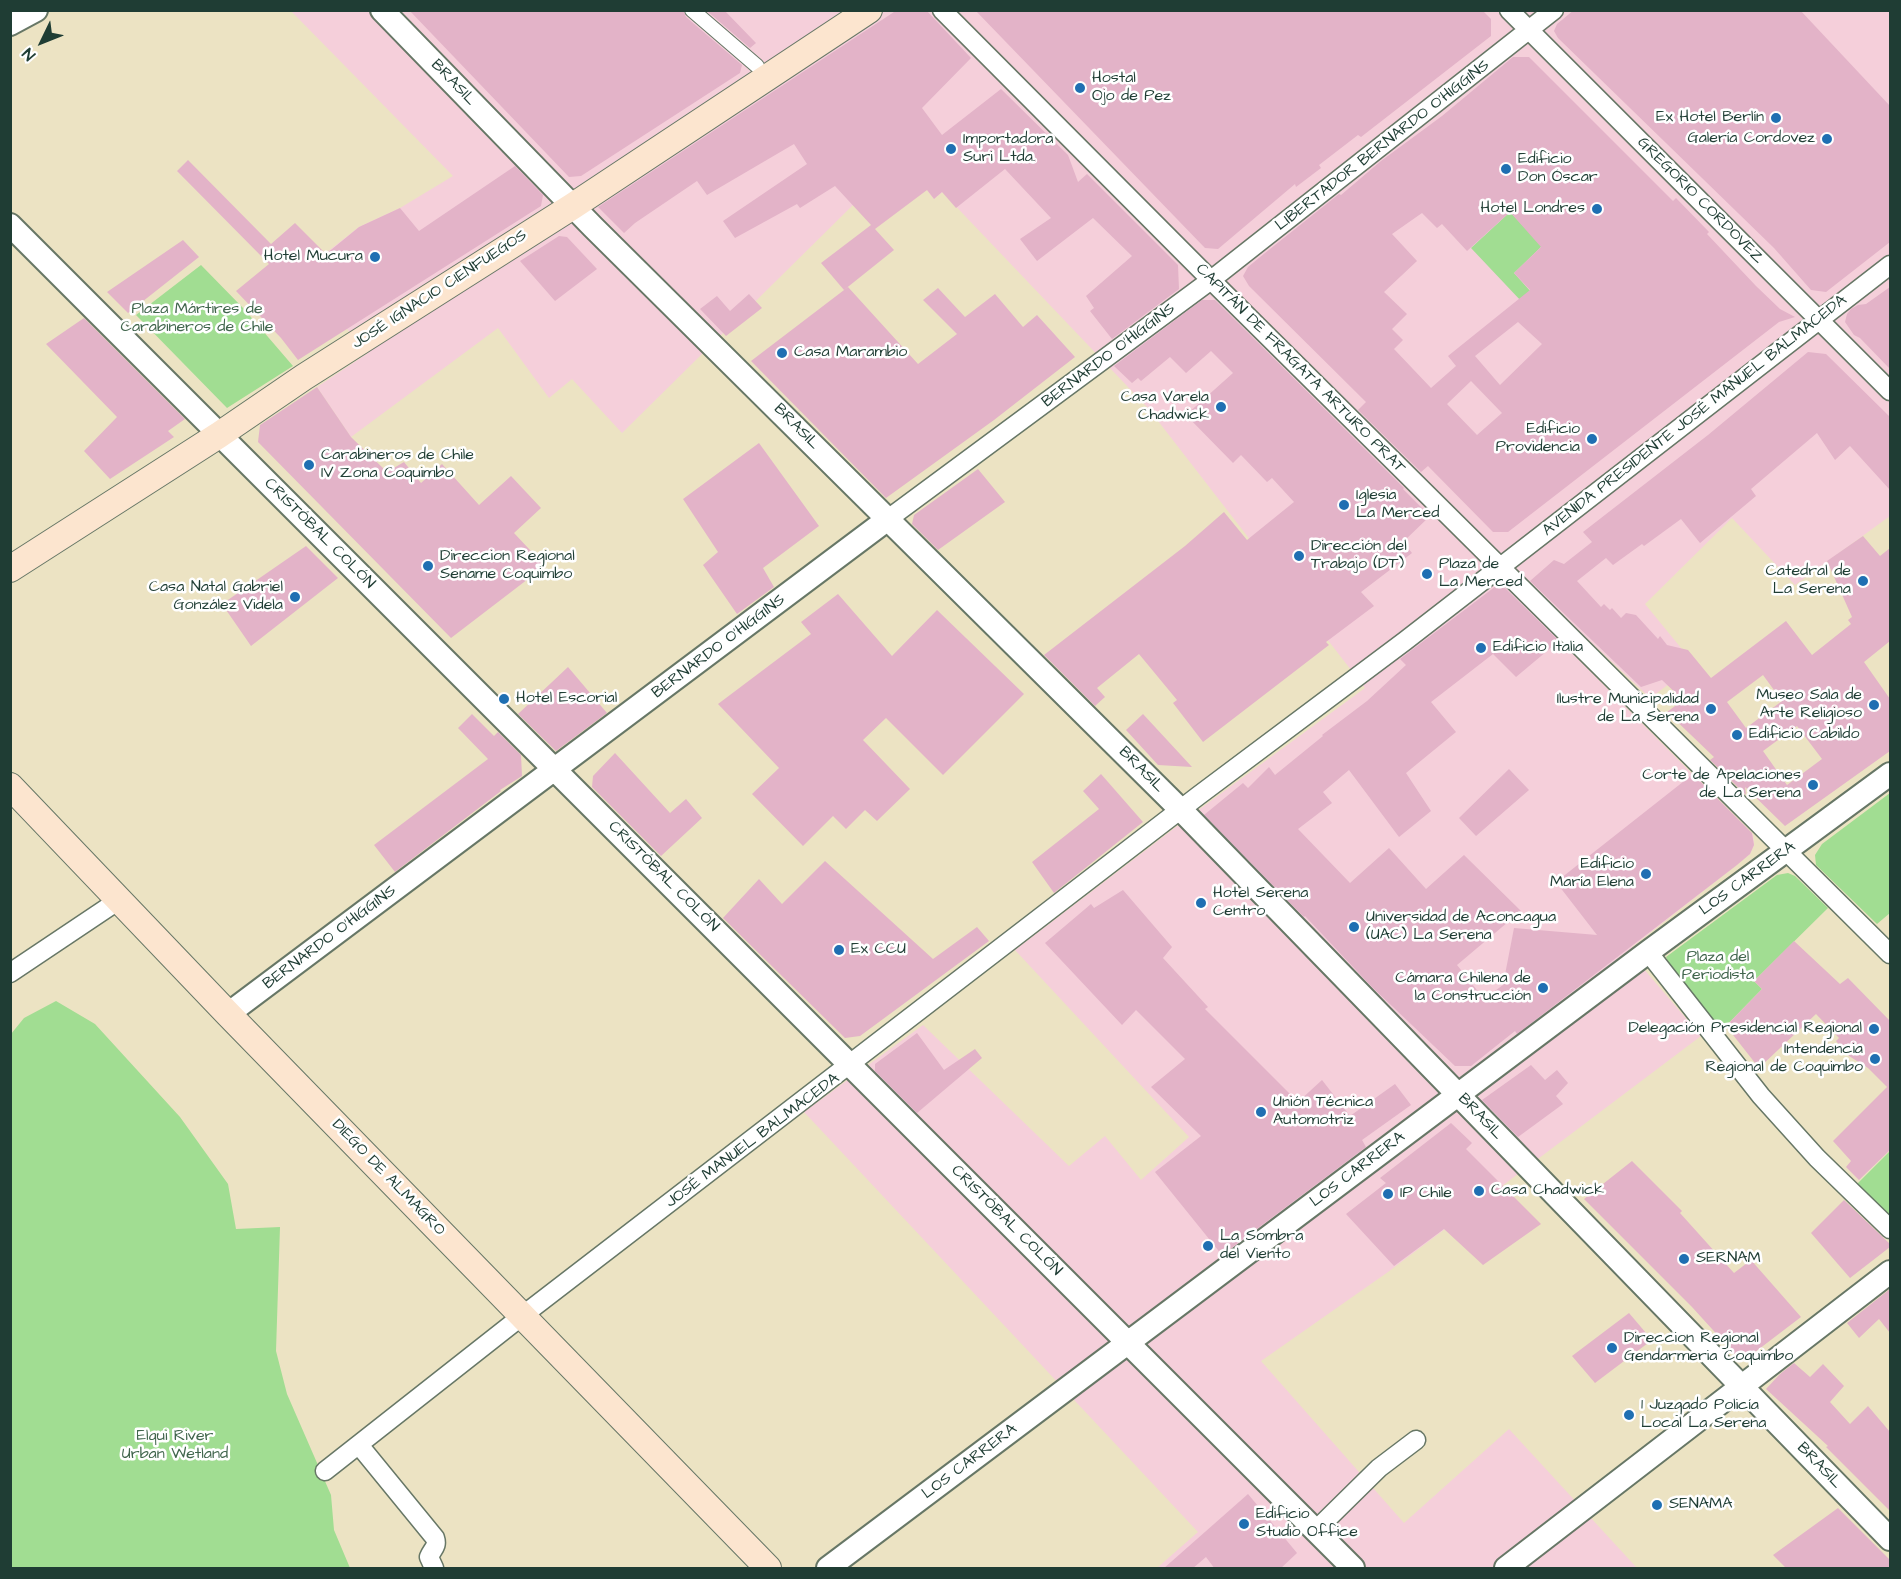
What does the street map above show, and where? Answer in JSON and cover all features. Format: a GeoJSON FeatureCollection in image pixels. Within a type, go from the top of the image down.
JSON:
{"type":"FeatureCollection","features":[{"type":"Feature","properties":{"kind":"main road","name":"JOSÉ IGNACIO CIENFUEGOS"},"geometry":{"type":"LineString","coordinates":[[10,569],[219,435],[304,377],[573,206],[861,13]]}},
{"type":"Feature","properties":{"kind":"main road","name":"DIEGO DE ALMAGRO"},"geometry":{"type":"LineString","coordinates":[[10,786],[228,1014],[768,1569]]}},
{"type":"Feature","properties":{"kind":"street"},"geometry":{"type":"LineString","coordinates":[[10,24],[36,10]]}},
{"type":"Feature","properties":{"kind":"street","name":"BRASIL"},"geometry":{"type":"LineString","coordinates":[[381,10],[573,206],[1181,810],[1890,1539]]}},
{"type":"Feature","properties":{"kind":"street"},"geometry":{"type":"LineString","coordinates":[[692,10],[757,66]]}},
{"type":"Feature","properties":{"kind":"street","name":"CAPITÁN DE FRAGATA ARTURO PRAT"},"geometry":{"type":"LineString","coordinates":[[942,10],[1210,280],[1890,954]]}},
{"type":"Feature","properties":{"kind":"street","name":"GREGORIO CORDOVEZ"},"geometry":{"type":"LineString","coordinates":[[1509,10],[1890,391]]}},
{"type":"Feature","properties":{"kind":"street","name":"LIBERTADOR BERNARDO O'HIGGINS"},"geometry":{"type":"LineString","coordinates":[[1210,280],[1554,10]]}},
{"type":"Feature","properties":{"kind":"street","name":"CRISTÓBAL COLÓN"},"geometry":{"type":"LineString","coordinates":[[10,225],[1353,1569]]}},
{"type":"Feature","properties":{"kind":"street","name":"AVENIDA PRESIDENTE JOSÉ MANUEL BALMACEDA"},"geometry":{"type":"LineString","coordinates":[[1500,567],[1890,265]]}},
{"type":"Feature","properties":{"kind":"street","name":"BERNARDO O'HIGGINS"},"geometry":{"type":"LineString","coordinates":[[228,1014],[1210,280]]}},
{"type":"Feature","properties":{"kind":"street"},"geometry":{"type":"LineString","coordinates":[[1181,810],[1500,567]]}},
{"type":"Feature","properties":{"kind":"street","name":"LOS CARRERA"},"geometry":{"type":"LineString","coordinates":[[828,1569],[1648,952],[1890,774]]}},
{"type":"Feature","properties":{"kind":"street","name":"JOSÉ MANUEL BALMACEDA"},"geometry":{"type":"LineString","coordinates":[[325,1471],[522,1316],[1181,810]]}},
{"type":"Feature","properties":{"kind":"street"},"geometry":{"type":"LineString","coordinates":[[10,973],[119,900]]}},
{"type":"Feature","properties":{"kind":"street"},"geometry":{"type":"LineString","coordinates":[[1648,952],[1761,1096],[1817,1158],[1890,1229]]}},
{"type":"Feature","properties":{"kind":"street"},"geometry":{"type":"LineString","coordinates":[[1506,1569],[1890,1272]]}},
{"type":"Feature","properties":{"kind":"street"},"geometry":{"type":"LineString","coordinates":[[1315,1531],[1379,1468],[1416,1440]]}},
{"type":"Feature","properties":{"kind":"street"},"geometry":{"type":"LineString","coordinates":[[359,1445],[435,1538],[437,1543],[429,1557],[434,1569]]}},
{"type":"Feature","properties":{"kind":"shaded area"},"geometry":{"type":"Polygon","coordinates":[[[291,11],[1890,11],[1890,516],[1795,585],[1732,518],[1645,604],[1695,665],[1650,698],[1582,634],[1560,641],[1753,835],[1754,845],[1750,854],[1632,947],[1643,968],[1701,1036],[1388,1272],[1261,1361],[1404,1523],[1509,1429],[1637,1568],[1157,1568],[1198,1532],[804,1112],[923,1025],[1069,1166],[1105,1136],[1141,1180],[1189,1137],[1015,950],[1193,814],[1365,688],[1148,408],[946,196],[977,172],[973,167],[934,199],[927,190],[853,205],[622,433],[572,379],[549,398],[498,328],[351,437],[317,387],[368,353],[299,274],[359,227],[400,208],[453,176],[291,11]]]}},
{"type":"Feature","properties":{"kind":"green space"},"geometry":{"type":"Polygon","coordinates":[[[1510,212],[1542,246],[1514,273],[1532,293],[1522,302],[1471,248],[1510,212]]]}},
{"type":"Feature","properties":{"kind":"green space","name":"Plaza Mártires de Carabineros de Chile"},"geometry":{"type":"Polygon","coordinates":[[[201,265],[244,309],[293,366],[227,408],[136,315],[201,265]]]}},
{"type":"Feature","properties":{"kind":"green space"},"geometry":{"type":"Polygon","coordinates":[[[1890,793],[1890,913],[1877,924],[1816,865],[1815,855],[1822,844],[1890,793]]]}},
{"type":"Feature","properties":{"kind":"green space","name":"Plaza del Periodista"},"geometry":{"type":"Polygon","coordinates":[[[1788,873],[1795,876],[1828,908],[1754,981],[1762,989],[1719,1033],[1670,967],[1666,957],[1777,875],[1788,873]]]}},
{"type":"Feature","properties":{"kind":"green space","name":"Elqui River Urban Wetland"},"geometry":{"type":"Polygon","coordinates":[[[56,1001],[95,1024],[180,1117],[228,1184],[236,1229],[280,1227],[276,1351],[287,1394],[331,1495],[334,1530],[350,1568],[11,1568],[11,1034],[24,1018],[56,1001]]]}},
{"type":"Feature","properties":{"kind":"green space"},"geometry":{"type":"Polygon","coordinates":[[[1890,1151],[1890,1223],[1855,1186],[1890,1151]]]}},
{"type":"Feature","properties":{"kind":"building"},"geometry":{"type":"Polygon","coordinates":[[[409,10],[683,10],[686,17],[742,65],[740,73],[581,176],[569,177],[409,10]]]}},
{"type":"Feature","properties":{"kind":"building"},"geometry":{"type":"Polygon","coordinates":[[[706,10],[724,10],[756,43],[750,48],[706,10]]]}},
{"type":"Feature","properties":{"kind":"building"},"geometry":{"type":"Polygon","coordinates":[[[897,10],[926,10],[971,58],[922,108],[942,135],[1001,89],[1068,155],[1078,182],[1087,174],[1178,265],[1179,289],[1112,339],[1090,311],[1094,308],[1086,296],[1132,256],[1093,218],[1037,261],[1020,239],[1051,218],[1005,169],[956,208],[942,192],[934,199],[927,190],[875,229],[894,250],[844,290],[821,263],[871,225],[835,186],[800,208],[797,204],[735,238],[723,221],[807,164],[794,144],[707,195],[697,181],[624,233],[598,207],[897,10]]]}},
{"type":"Feature","properties":{"kind":"building"},"geometry":{"type":"Polygon","coordinates":[[[975,10],[1482,10],[1491,19],[1491,36],[1361,137],[1358,135],[1319,165],[1321,168],[1296,187],[1295,184],[1218,249],[1205,248],[975,10]]]}},
{"type":"Feature","properties":{"kind":"building"},"geometry":{"type":"Polygon","coordinates":[[[1574,10],[1800,10],[1890,106],[1890,242],[1826,292],[1811,290],[1774,248],[1558,38],[1554,31],[1557,24],[1574,10]]]}},
{"type":"Feature","properties":{"kind":"building"},"geometry":{"type":"Polygon","coordinates":[[[1513,57],[1529,57],[1673,201],[1676,198],[1756,286],[1780,309],[1795,317],[1779,322],[1508,532],[1493,532],[1428,466],[1421,472],[1358,410],[1366,402],[1249,286],[1243,276],[1248,267],[1265,253],[1442,116],[1513,57]],[[1510,212],[1467,251],[1442,224],[1437,228],[1422,213],[1392,234],[1417,261],[1384,292],[1407,314],[1392,329],[1403,340],[1394,349],[1431,388],[1456,366],[1448,356],[1530,290],[1514,273],[1541,247],[1510,212]],[[1518,322],[1475,356],[1500,385],[1542,344],[1518,322]],[[1471,381],[1447,404],[1477,435],[1502,413],[1471,381]]]}},
{"type":"Feature","properties":{"kind":"building"},"geometry":{"type":"Polygon","coordinates":[[[188,160],[271,244],[295,223],[326,254],[359,227],[400,208],[419,231],[515,166],[543,195],[541,206],[298,360],[281,338],[236,291],[269,264],[177,171],[188,160]]]}},
{"type":"Feature","properties":{"kind":"building"},"geometry":{"type":"Polygon","coordinates":[[[559,236],[567,237],[597,269],[555,301],[520,261],[559,236]]]}},
{"type":"Feature","properties":{"kind":"building"},"geometry":{"type":"Polygon","coordinates":[[[183,240],[199,257],[128,313],[107,292],[183,240]]]}},
{"type":"Feature","properties":{"kind":"building"},"geometry":{"type":"Polygon","coordinates":[[[848,287],[918,364],[957,334],[923,300],[938,288],[965,317],[995,294],[1023,327],[1037,315],[1075,357],[994,420],[886,498],[751,361],[848,287]]]}},
{"type":"Feature","properties":{"kind":"building"},"geometry":{"type":"Polygon","coordinates":[[[1890,287],[1890,369],[1860,338],[1854,335],[1845,322],[1851,309],[1866,304],[1890,287]]]}},
{"type":"Feature","properties":{"kind":"building"},"geometry":{"type":"Polygon","coordinates":[[[749,294],[762,308],[726,336],[700,309],[717,296],[730,311],[749,294]]]}},
{"type":"Feature","properties":{"kind":"building"},"geometry":{"type":"Polygon","coordinates":[[[1202,300],[1215,300],[1430,516],[1403,542],[1412,553],[1361,592],[1374,606],[1326,642],[1329,645],[1203,742],[1173,703],[1177,700],[1139,654],[1097,688],[1105,697],[1095,706],[1044,655],[1185,546],[1224,512],[1247,540],[1294,502],[1272,478],[1267,482],[1241,455],[1233,463],[1186,415],[1233,373],[1211,351],[1186,373],[1170,357],[1141,381],[1138,378],[1132,383],[1114,366],[1202,300]]]}},
{"type":"Feature","properties":{"kind":"building"},"geometry":{"type":"Polygon","coordinates":[[[84,318],[185,419],[168,431],[174,437],[110,479],[84,451],[117,417],[46,344],[84,318]]]}},
{"type":"Feature","properties":{"kind":"building"},"geometry":{"type":"Polygon","coordinates":[[[1808,352],[1826,354],[1890,417],[1890,490],[1850,446],[1835,460],[1817,433],[1751,489],[1756,496],[1700,543],[1681,519],[1613,565],[1606,558],[1577,581],[1601,607],[1604,604],[1610,610],[1612,608],[1621,618],[1626,613],[1636,615],[1658,639],[1660,636],[1667,645],[1688,650],[1711,678],[1786,621],[1812,655],[1851,624],[1848,620],[1852,617],[1827,561],[1863,536],[1880,556],[1890,548],[1890,641],[1864,662],[1890,699],[1890,751],[1785,826],[1745,787],[1746,795],[1710,760],[1714,757],[1667,712],[1683,700],[1662,680],[1641,687],[1530,581],[1554,560],[1564,564],[1592,542],[1583,532],[1708,435],[1808,352]],[[1763,675],[1727,702],[1746,728],[1782,701],[1763,675]],[[1797,726],[1763,751],[1787,785],[1822,759],[1797,726]]]}},
{"type":"Feature","properties":{"kind":"building"},"geometry":{"type":"Polygon","coordinates":[[[317,387],[351,437],[387,472],[404,462],[421,483],[442,464],[479,505],[511,476],[541,508],[514,533],[545,566],[451,638],[258,442],[260,425],[317,387]]]}},
{"type":"Feature","properties":{"kind":"building"},"geometry":{"type":"Polygon","coordinates":[[[759,443],[819,526],[763,568],[774,587],[737,614],[703,565],[718,552],[683,499],[759,443]]]}},
{"type":"Feature","properties":{"kind":"building"},"geometry":{"type":"Polygon","coordinates":[[[978,469],[1005,502],[938,550],[912,524],[914,515],[978,469]]]}},
{"type":"Feature","properties":{"kind":"building","name":"Casa Natal Gabriel González Videla"},"geometry":{"type":"Polygon","coordinates":[[[306,546],[338,578],[251,646],[222,604],[306,546]]]}},
{"type":"Feature","properties":{"kind":"building"},"geometry":{"type":"Polygon","coordinates":[[[1496,586],[1505,588],[1559,641],[1516,677],[1493,654],[1431,702],[1456,732],[1406,773],[1431,811],[1399,837],[1349,770],[1323,792],[1332,803],[1298,829],[1350,883],[1389,848],[1426,889],[1464,855],[1521,911],[1457,965],[1484,999],[1503,985],[1514,928],[1597,935],[1556,882],[1693,774],[1752,833],[1754,845],[1750,854],[1737,865],[1517,1034],[1515,1031],[1471,1066],[1455,1066],[1372,987],[1204,815],[1243,783],[1248,788],[1269,767],[1275,775],[1367,701],[1406,665],[1400,659],[1496,586]]]}},
{"type":"Feature","properties":{"kind":"building"},"geometry":{"type":"Polygon","coordinates":[[[838,594],[892,656],[937,610],[1024,694],[943,775],[886,718],[863,740],[910,789],[877,821],[865,810],[846,829],[833,816],[803,846],[752,794],[779,768],[718,704],[811,634],[801,622],[838,594]]]}},
{"type":"Feature","properties":{"kind":"building"},"geometry":{"type":"Polygon","coordinates":[[[568,667],[607,713],[556,751],[518,714],[568,667]]]}},
{"type":"Feature","properties":{"kind":"building"},"geometry":{"type":"Polygon","coordinates":[[[472,714],[494,736],[498,732],[521,755],[522,776],[500,790],[395,872],[374,845],[488,759],[458,728],[472,714]]]}},
{"type":"Feature","properties":{"kind":"building"},"geometry":{"type":"Polygon","coordinates":[[[1143,714],[1192,767],[1158,765],[1126,730],[1143,714]]]}},
{"type":"Feature","properties":{"kind":"building"},"geometry":{"type":"Polygon","coordinates":[[[615,753],[670,813],[686,799],[702,818],[661,856],[592,787],[593,776],[615,753]]]}},
{"type":"Feature","properties":{"kind":"building"},"geometry":{"type":"Polygon","coordinates":[[[1509,769],[1529,790],[1476,836],[1459,818],[1509,769]]]}},
{"type":"Feature","properties":{"kind":"building"},"geometry":{"type":"Polygon","coordinates":[[[1101,774],[1143,822],[1054,893],[1032,862],[1099,809],[1083,791],[1101,774]]]}},
{"type":"Feature","properties":{"kind":"building","name":"Ex CCU"},"geometry":{"type":"Polygon","coordinates":[[[825,861],[933,959],[977,927],[989,941],[860,1036],[845,1038],[723,918],[759,879],[782,904],[825,861]]]}},
{"type":"Feature","properties":{"kind":"building"},"geometry":{"type":"Polygon","coordinates":[[[1123,890],[1172,947],[1163,958],[1208,1007],[1205,1009],[1298,1102],[1322,1080],[1350,1116],[1395,1084],[1411,1105],[1362,1140],[1366,1147],[1222,1255],[1155,1172],[1201,1136],[1151,1087],[1185,1059],[1136,1010],[1122,1025],[1045,943],[1091,904],[1094,908],[1123,890]]]}},
{"type":"Feature","properties":{"kind":"building","name":"Intendencia Regional de Coquimbo"},"geometry":{"type":"Polygon","coordinates":[[[1794,941],[1840,984],[1848,978],[1890,1021],[1890,1150],[1859,1180],[1846,1167],[1851,1161],[1833,1141],[1887,1087],[1868,1068],[1849,1056],[1836,1041],[1839,1038],[1816,1014],[1759,1068],[1726,1026],[1762,989],[1754,981],[1794,941]]]}},
{"type":"Feature","properties":{"kind":"building"},"geometry":{"type":"Polygon","coordinates":[[[917,1033],[944,1070],[975,1049],[982,1058],[917,1113],[875,1071],[875,1064],[917,1033]]]}},
{"type":"Feature","properties":{"kind":"building"},"geometry":{"type":"Polygon","coordinates":[[[1531,1065],[1545,1080],[1557,1070],[1568,1083],[1556,1096],[1563,1104],[1518,1137],[1482,1100],[1531,1065]]]}},
{"type":"Feature","properties":{"kind":"building","name":"Casa Chadwick"},"geometry":{"type":"Polygon","coordinates":[[[1451,1123],[1472,1143],[1466,1149],[1541,1224],[1483,1265],[1444,1229],[1394,1266],[1346,1214],[1386,1183],[1380,1178],[1451,1123]]]}},
{"type":"Feature","properties":{"kind":"building"},"geometry":{"type":"Polygon","coordinates":[[[1632,1161],[1682,1211],[1680,1213],[1734,1273],[1751,1260],[1801,1317],[1742,1362],[1692,1307],[1584,1199],[1632,1161]]]}},
{"type":"Feature","properties":{"kind":"building"},"geometry":{"type":"Polygon","coordinates":[[[1844,1200],[1890,1244],[1890,1247],[1850,1278],[1811,1233],[1844,1200]]]}},
{"type":"Feature","properties":{"kind":"building"},"geometry":{"type":"Polygon","coordinates":[[[1890,1289],[1890,1333],[1879,1319],[1859,1338],[1847,1323],[1890,1289]]]}},
{"type":"Feature","properties":{"kind":"building","name":"Direccion Regional Gendarmeria Coquimbo"},"geometry":{"type":"Polygon","coordinates":[[[1629,1313],[1652,1340],[1595,1383],[1572,1356],[1629,1313]]]}},
{"type":"Feature","properties":{"kind":"building"},"geometry":{"type":"Polygon","coordinates":[[[1794,1363],[1810,1377],[1823,1364],[1844,1386],[1830,1402],[1850,1424],[1868,1406],[1890,1432],[1890,1511],[1826,1447],[1828,1446],[1766,1389],[1794,1363]]]}},
{"type":"Feature","properties":{"kind":"building","name":"Edificio Studio Office"},"geometry":{"type":"Polygon","coordinates":[[[1248,1494],[1297,1553],[1280,1569],[1215,1569],[1206,1557],[1192,1569],[1163,1569],[1248,1494]]]}},
{"type":"Feature","properties":{"kind":"building"},"geometry":{"type":"Polygon","coordinates":[[[1838,1508],[1890,1560],[1890,1569],[1787,1569],[1773,1555],[1838,1508]]]}},
{"type":"Feature","properties":{"kind":"place","name":"Hostal Ojo de Pez"},"geometry":{"type":"Point","coordinates":[1080,88]}},
{"type":"Feature","properties":{"kind":"place","name":"Ex Hotel Berlín"},"geometry":{"type":"Point","coordinates":[1776,118]}},
{"type":"Feature","properties":{"kind":"place","name":"Galería Cordovez"},"geometry":{"type":"Point","coordinates":[1827,139]}},
{"type":"Feature","properties":{"kind":"place","name":"Importadora Suri Ltda."},"geometry":{"type":"Point","coordinates":[951,149]}},
{"type":"Feature","properties":{"kind":"place","name":"Edificio Don Óscar"},"geometry":{"type":"Point","coordinates":[1506,169]}},
{"type":"Feature","properties":{"kind":"place","name":"Hotel Londres"},"geometry":{"type":"Point","coordinates":[1597,209]}},
{"type":"Feature","properties":{"kind":"place","name":"Hotel Mucura"},"geometry":{"type":"Point","coordinates":[375,257]}},
{"type":"Feature","properties":{"kind":"place","name":"Casa Marambio"},"geometry":{"type":"Point","coordinates":[782,353]}},
{"type":"Feature","properties":{"kind":"place","name":"Casa Varela Chadwick"},"geometry":{"type":"Point","coordinates":[1221,407]}},
{"type":"Feature","properties":{"kind":"place","name":"Edificio Providencia"},"geometry":{"type":"Point","coordinates":[1592,439]}},
{"type":"Feature","properties":{"kind":"place","name":"Carabineros de Chile IV Zona Coquimbo"},"geometry":{"type":"Point","coordinates":[309,465]}},
{"type":"Feature","properties":{"kind":"place","name":"Iglesia La Merced"},"geometry":{"type":"Point","coordinates":[1344,505]}},
{"type":"Feature","properties":{"kind":"place","name":"Dirección del Trabajo (DT)"},"geometry":{"type":"Point","coordinates":[1299,556]}},
{"type":"Feature","properties":{"kind":"place","name":"Direccion Regional Sename Coquimbo"},"geometry":{"type":"Point","coordinates":[428,566]}},
{"type":"Feature","properties":{"kind":"place","name":"Plaza de La Merced"},"geometry":{"type":"Point","coordinates":[1427,574]}},
{"type":"Feature","properties":{"kind":"place","name":"Catedral de La Serena"},"geometry":{"type":"Point","coordinates":[1863,581]}},
{"type":"Feature","properties":{"kind":"place","name":"Casa Natal Gabriel González Videla"},"geometry":{"type":"Point","coordinates":[295,597]}},
{"type":"Feature","properties":{"kind":"place","name":"Edificio Italia"},"geometry":{"type":"Point","coordinates":[1481,648]}},
{"type":"Feature","properties":{"kind":"place","name":"Hotel Escorial"},"geometry":{"type":"Point","coordinates":[504,699]}},
{"type":"Feature","properties":{"kind":"place","name":"Museo Sala de Arte Religioso"},"geometry":{"type":"Point","coordinates":[1874,705]}},
{"type":"Feature","properties":{"kind":"place","name":"Ilustre Municipalidad de La Serena"},"geometry":{"type":"Point","coordinates":[1711,709]}},
{"type":"Feature","properties":{"kind":"place","name":"Edificio Cabildo"},"geometry":{"type":"Point","coordinates":[1737,735]}},
{"type":"Feature","properties":{"kind":"place","name":"Corte de Apelaciones de La Serena"},"geometry":{"type":"Point","coordinates":[1813,785]}},
{"type":"Feature","properties":{"kind":"place","name":"Edificio María Elena"},"geometry":{"type":"Point","coordinates":[1646,874]}},
{"type":"Feature","properties":{"kind":"place","name":"Hotel Serena Centro"},"geometry":{"type":"Point","coordinates":[1201,903]}},
{"type":"Feature","properties":{"kind":"place","name":"Universidad de Aconcagua (UAC) La Serena"},"geometry":{"type":"Point","coordinates":[1354,927]}},
{"type":"Feature","properties":{"kind":"place","name":"Ex CCU"},"geometry":{"type":"Point","coordinates":[839,950]}},
{"type":"Feature","properties":{"kind":"place","name":"Cámara Chilena de la Construcción"},"geometry":{"type":"Point","coordinates":[1543,988]}},
{"type":"Feature","properties":{"kind":"place","name":"Delegación Presidencial Regional"},"geometry":{"type":"Point","coordinates":[1874,1029]}},
{"type":"Feature","properties":{"kind":"place","name":"Intendencia Regional de Coquimbo"},"geometry":{"type":"Point","coordinates":[1875,1059]}},
{"type":"Feature","properties":{"kind":"place","name":"Unión Técnica Automotriz"},"geometry":{"type":"Point","coordinates":[1261,1112]}},
{"type":"Feature","properties":{"kind":"place","name":"Casa Chadwick"},"geometry":{"type":"Point","coordinates":[1479,1191]}},
{"type":"Feature","properties":{"kind":"place","name":"IP Chile"},"geometry":{"type":"Point","coordinates":[1388,1194]}},
{"type":"Feature","properties":{"kind":"place","name":"La Sombra del Viento"},"geometry":{"type":"Point","coordinates":[1208,1246]}},
{"type":"Feature","properties":{"kind":"place","name":"SERNAM"},"geometry":{"type":"Point","coordinates":[1684,1259]}},
{"type":"Feature","properties":{"kind":"place","name":"Direccion Regional Gendarmeria Coquimbo"},"geometry":{"type":"Point","coordinates":[1612,1348]}},
{"type":"Feature","properties":{"kind":"place","name":"1 Juzgado Policía Local La Serena"},"geometry":{"type":"Point","coordinates":[1629,1415]}},
{"type":"Feature","properties":{"kind":"place","name":"SENAMA"},"geometry":{"type":"Point","coordinates":[1657,1505]}},
{"type":"Feature","properties":{"kind":"place","name":"Edificio Studio Office"},"geometry":{"type":"Point","coordinates":[1244,1524]}}]}
